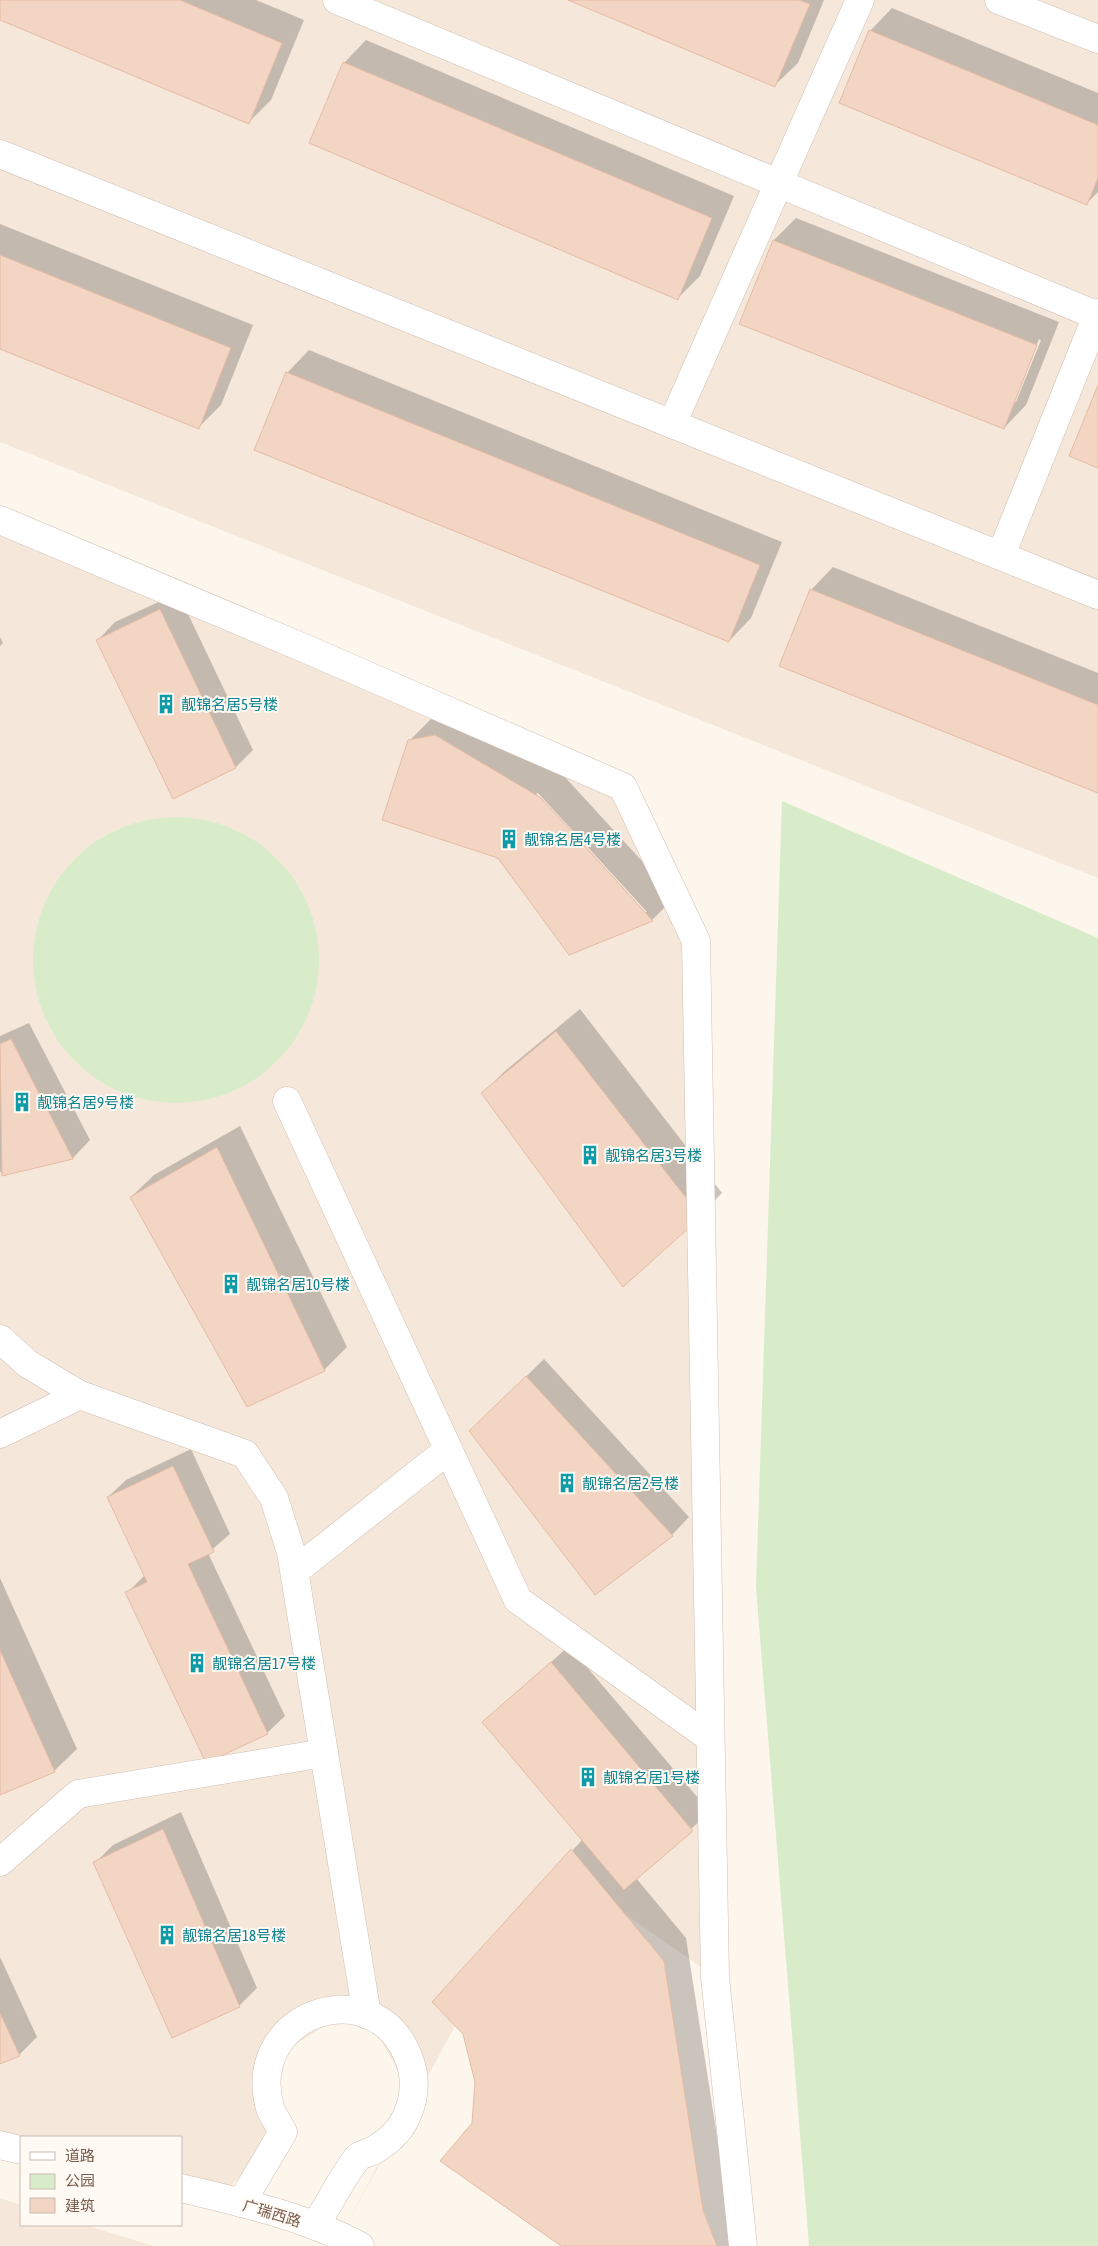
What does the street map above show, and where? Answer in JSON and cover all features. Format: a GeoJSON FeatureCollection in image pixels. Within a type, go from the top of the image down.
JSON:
{"type":"FeatureCollection","features":[{"type":"Feature","properties":{"kind":"street"},"geometry":{"type":"LineString","coordinates":[[336,0],[1098,315],[1001,556]]}},
{"type":"Feature","properties":{"kind":"street"},"geometry":{"type":"LineString","coordinates":[[672,424],[860,0]]}},
{"type":"Feature","properties":{"kind":"street"},"geometry":{"type":"LineString","coordinates":[[999,0],[1098,39]]}},
{"type":"Feature","properties":{"kind":"street"},"geometry":{"type":"LineString","coordinates":[[0,154],[1098,595]]}},
{"type":"Feature","properties":{"kind":"street"},"geometry":{"type":"LineString","coordinates":[[0,520],[311,651],[623,787],[696,940],[714,1977],[743,2246]]}},
{"type":"Feature","properties":{"kind":"street"},"geometry":{"type":"LineString","coordinates":[[287,1100],[518,1600],[710,1738]]}},
{"type":"Feature","properties":{"kind":"street"},"geometry":{"type":"LineString","coordinates":[[0,1339],[28,1364],[80,1395],[245,1454],[274,1498],[295,1571],[367,2015]]}},
{"type":"Feature","properties":{"kind":"street"},"geometry":{"type":"LineString","coordinates":[[0,1434],[80,1395]]}},
{"type":"Feature","properties":{"kind":"street"},"geometry":{"type":"LineString","coordinates":[[295,1571],[448,1450]]}},
{"type":"Feature","properties":{"kind":"street"},"geometry":{"type":"LineString","coordinates":[[0,1862],[78,1794],[324,1753]]}},
{"type":"Feature","properties":{"kind":"street"},"geometry":{"type":"LineString","coordinates":[[242,2203],[283,2132],[271,2110],[266,2086],[269,2062],[279,2040],[297,2023],[319,2012],[349,2010],[367,2015],[388,2027],[404,2046],[413,2068],[415,2083],[413,2098],[407,2116],[393,2137],[373,2151],[358,2156],[315,2226]]}},
{"type":"Feature","properties":{"kind":"street"},"geometry":{"type":"LineString","coordinates":[[0,2145],[20,2150]]}},
{"type":"Feature","properties":{"kind":"street","name":"广瑞西路"},"geometry":{"type":"LineString","coordinates":[[182,2188],[261,2208],[315,2226],[360,2246]]}},
{"type":"Feature","properties":{"kind":"shaded area"},"geometry":{"type":"Polygon","coordinates":[[[0,0],[1098,0],[1098,878],[0,442],[0,0]]]}},
{"type":"Feature","properties":{"kind":"shaded area"},"geometry":{"type":"Polygon","coordinates":[[[0,509],[623,787],[696,941],[715,1977],[561,1869],[489,1964],[341,2235],[413,2098],[367,2015],[348,2010],[269,2062],[283,2132],[219,2198],[182,2189],[182,2136],[20,2136],[0,2145],[0,509]]]}},
{"type":"Feature","properties":{"kind":"shaded area"},"geometry":{"type":"Polygon","coordinates":[[[0,2198],[20,2205],[20,2226],[88,2226],[153,2246],[0,2246],[0,2198]]]}},
{"type":"Feature","properties":{"kind":"green space"},"geometry":{"type":"Polygon","coordinates":[[[782,801],[1098,938],[1098,2246],[809,2246],[756,1587],[782,801]]]}},
{"type":"Feature","properties":{"kind":"green space"},"geometry":{"type":"Polygon","coordinates":[[[162,817],[190,817],[218,823],[244,834],[267,849],[287,869],[302,892],[313,918],[319,946],[317,988],[302,1028],[287,1051],[267,1071],[244,1086],[218,1097],[190,1103],[162,1103],[134,1097],[108,1086],[85,1071],[65,1051],[50,1028],[39,1002],[33,974],[33,946],[39,918],[50,892],[65,869],[85,849],[108,834],[134,823],[162,817]]]}},
{"type":"Feature","properties":{"kind":"building"},"geometry":{"type":"Polygon","coordinates":[[[0,0],[180,0],[282,43],[249,124],[0,20],[0,0]]]}},
{"type":"Feature","properties":{"kind":"building"},"geometry":{"type":"Polygon","coordinates":[[[568,0],[799,0],[810,4],[775,87],[568,0]]]}},
{"type":"Feature","properties":{"kind":"building"},"geometry":{"type":"Polygon","coordinates":[[[869,30],[1098,125],[1098,178],[1087,205],[839,103],[869,30]]]}},
{"type":"Feature","properties":{"kind":"building"},"geometry":{"type":"Polygon","coordinates":[[[343,62],[712,218],[678,300],[309,143],[343,62]]]}},
{"type":"Feature","properties":{"kind":"building"},"geometry":{"type":"Polygon","coordinates":[[[773,240],[1037,345],[1004,429],[739,324],[773,240]]]}},
{"type":"Feature","properties":{"kind":"building"},"geometry":{"type":"Polygon","coordinates":[[[0,255],[231,348],[199,429],[0,349],[0,255]]]}},
{"type":"Feature","properties":{"kind":"building"},"geometry":{"type":"Polygon","coordinates":[[[286,372],[760,565],[729,642],[254,450],[286,372]]]}},
{"type":"Feature","properties":{"kind":"building"},"geometry":{"type":"Polygon","coordinates":[[[1098,385],[1098,468],[1069,456],[1098,385]]]}},
{"type":"Feature","properties":{"kind":"building"},"geometry":{"type":"Polygon","coordinates":[[[810,589],[1098,705],[1098,793],[779,666],[810,589]]]}},
{"type":"Feature","properties":{"kind":"building","name":"靓锦名居5号楼"},"geometry":{"type":"Polygon","coordinates":[[[160,609],[236,768],[173,799],[96,640],[160,609]]]}},
{"type":"Feature","properties":{"kind":"building","name":"靓锦名居4号楼"},"geometry":{"type":"Polygon","coordinates":[[[435,735],[541,798],[653,921],[569,955],[498,858],[382,820],[408,740],[435,735]]]}},
{"type":"Feature","properties":{"kind":"building","name":"靓锦名居3号楼"},"geometry":{"type":"Polygon","coordinates":[[[556,1031],[701,1217],[623,1287],[481,1093],[556,1031]]]}},
{"type":"Feature","properties":{"kind":"building","name":"靓锦名居9号楼"},"geometry":{"type":"Polygon","coordinates":[[[11,1039],[73,1159],[2,1176],[0,1044],[11,1039]]]}},
{"type":"Feature","properties":{"kind":"building","name":"靓锦名居10号楼"},"geometry":{"type":"Polygon","coordinates":[[[217,1147],[325,1371],[247,1407],[130,1197],[217,1147]]]}},
{"type":"Feature","properties":{"kind":"building","name":"靓锦名居2号楼"},"geometry":{"type":"Polygon","coordinates":[[[526,1376],[673,1536],[595,1595],[469,1431],[526,1376]]]}},
{"type":"Feature","properties":{"kind":"building","name":"靓锦名居17号楼"},"geometry":{"type":"Polygon","coordinates":[[[173,1466],[214,1552],[188,1564],[268,1734],[206,1763],[125,1592],[147,1582],[107,1497],[173,1466]]]}},
{"type":"Feature","properties":{"kind":"building"},"geometry":{"type":"Polygon","coordinates":[[[0,1650],[55,1772],[0,1795],[0,1650]]]}},
{"type":"Feature","properties":{"kind":"building","name":"靓锦名居1号楼"},"geometry":{"type":"Polygon","coordinates":[[[551,1662],[693,1831],[624,1890],[482,1722],[551,1662]]]}},
{"type":"Feature","properties":{"kind":"building","name":"靓锦名居18号楼"},"geometry":{"type":"Polygon","coordinates":[[[163,1829],[240,2007],[172,2038],[93,1862],[163,1829]]]}},
{"type":"Feature","properties":{"kind":"building"},"geometry":{"type":"Polygon","coordinates":[[[571,1849],[664,1961],[703,2210],[717,2246],[561,2246],[440,2161],[472,2123],[475,2082],[463,2034],[432,2002],[571,1849]]]}},
{"type":"Feature","properties":{"kind":"building"},"geometry":{"type":"Polygon","coordinates":[[[0,2013],[20,2056],[0,2064],[0,2013]]]}},
{"type":"Feature","properties":{"kind":"place","name":"靓锦名居5号楼"},"geometry":{"type":"Point","coordinates":[166,704]}},
{"type":"Feature","properties":{"kind":"place","name":"靓锦名居4号楼"},"geometry":{"type":"Point","coordinates":[509,839]}},
{"type":"Feature","properties":{"kind":"place","name":"靓锦名居9号楼"},"geometry":{"type":"Point","coordinates":[22,1102]}},
{"type":"Feature","properties":{"kind":"place","name":"靓锦名居3号楼"},"geometry":{"type":"Point","coordinates":[590,1155]}},
{"type":"Feature","properties":{"kind":"place","name":"靓锦名居10号楼"},"geometry":{"type":"Point","coordinates":[231,1284]}},
{"type":"Feature","properties":{"kind":"place","name":"靓锦名居2号楼"},"geometry":{"type":"Point","coordinates":[567,1483]}},
{"type":"Feature","properties":{"kind":"place","name":"靓锦名居17号楼"},"geometry":{"type":"Point","coordinates":[197,1663]}},
{"type":"Feature","properties":{"kind":"place","name":"靓锦名居1号楼"},"geometry":{"type":"Point","coordinates":[588,1777]}},
{"type":"Feature","properties":{"kind":"place","name":"靓锦名居18号楼"},"geometry":{"type":"Point","coordinates":[167,1935]}}]}
